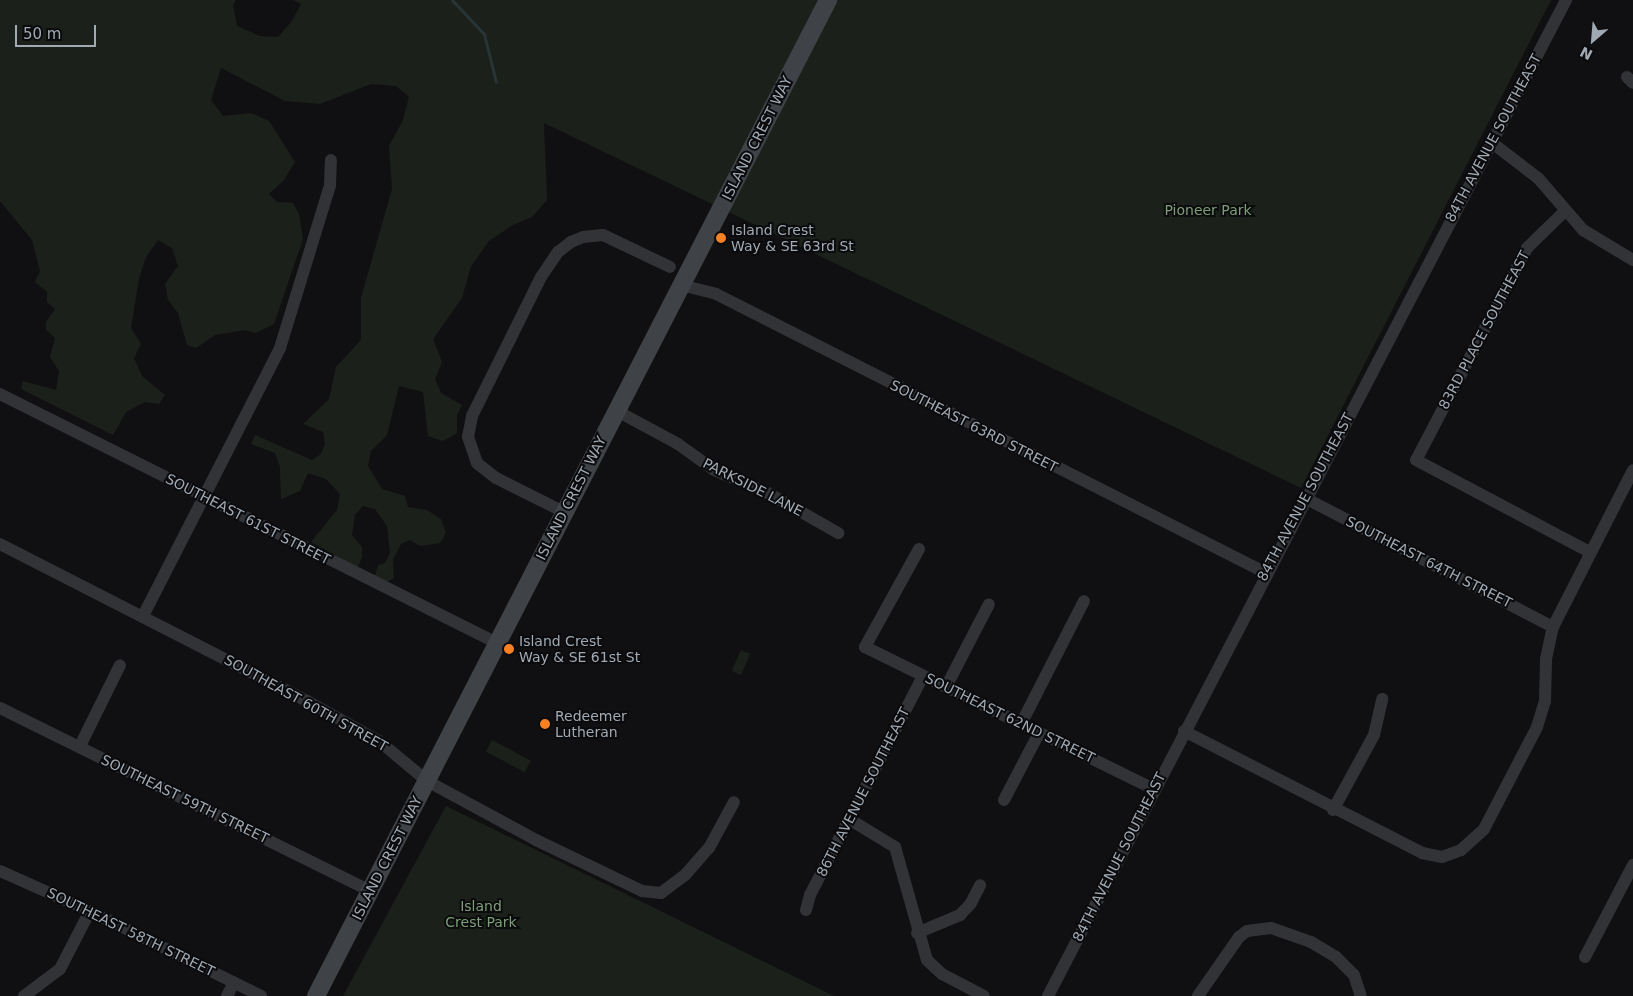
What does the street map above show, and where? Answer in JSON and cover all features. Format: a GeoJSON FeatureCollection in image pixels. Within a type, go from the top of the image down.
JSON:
{"type":"FeatureCollection","features":[{"type":"Feature","properties":{"kind":"main road","name":"ISLAND CREST WAY"},"geometry":{"type":"LineString","coordinates":[[316,996],[828,0]]}},
{"type":"Feature","properties":{"kind":"street","name":"84TH AVENUE SOUTHEAST"},"geometry":{"type":"LineString","coordinates":[[1048,996],[1305,498],[1566,0]]}},
{"type":"Feature","properties":{"kind":"street"},"geometry":{"type":"LineString","coordinates":[[1491,142],[1538,178],[1565,211],[1594,238],[1633,260]]}},
{"type":"Feature","properties":{"kind":"street"},"geometry":{"type":"LineString","coordinates":[[143,616],[280,348],[330,185],[331,160]]}},
{"type":"Feature","properties":{"kind":"street","name":"83RD PLACE SOUTHEAST"},"geometry":{"type":"LineString","coordinates":[[1565,211],[1527,248],[1416,460],[1590,552]]}},
{"type":"Feature","properties":{"kind":"street"},"geometry":{"type":"LineString","coordinates":[[564,512],[490,474],[477,463],[472,454],[468,437],[472,416],[540,278],[558,252],[571,242],[591,235],[603,235],[670,267]]}},
{"type":"Feature","properties":{"kind":"street","name":"SOUTHEAST 63RD STREET"},"geometry":{"type":"LineString","coordinates":[[681,285],[716,294],[1266,573]]}},
{"type":"Feature","properties":{"kind":"street","name":"SOUTHEAST 61ST STREET"},"geometry":{"type":"LineString","coordinates":[[0,394],[497,643]]}},
{"type":"Feature","properties":{"kind":"street","name":"PARKSIDE LANE"},"geometry":{"type":"LineString","coordinates":[[616,411],[678,444],[714,470],[768,493],[838,533]]}},
{"type":"Feature","properties":{"kind":"street"},"geometry":{"type":"LineString","coordinates":[[1184,731],[1333,810],[1422,853],[1442,857],[1470,844],[1484,829],[1537,727],[1545,701],[1546,659],[1553,627],[1633,470]]}},
{"type":"Feature","properties":{"kind":"street","name":"SOUTHEAST 64TH STREET"},"geometry":{"type":"LineString","coordinates":[[1305,498],[1553,627]]}},
{"type":"Feature","properties":{"kind":"street","name":"SOUTHEAST 60TH STREET"},"geometry":{"type":"LineString","coordinates":[[0,544],[143,616],[379,741],[427,781],[544,844],[653,894],[667,890],[700,860],[734,802]]}},
{"type":"Feature","properties":{"kind":"street","name":"SOUTHEAST 62ND STREET"},"geometry":{"type":"LineString","coordinates":[[919,549],[865,647],[1154,789]]}},
{"type":"Feature","properties":{"kind":"street"},"geometry":{"type":"LineString","coordinates":[[1021,724],[1084,601]]}},
{"type":"Feature","properties":{"kind":"street"},"geometry":{"type":"LineString","coordinates":[[946,687],[989,604]]}},
{"type":"Feature","properties":{"kind":"street"},"geometry":{"type":"LineString","coordinates":[[80,746],[120,666]]}},
{"type":"Feature","properties":{"kind":"street","name":"86TH AVENUE SOUTHEAST"},"geometry":{"type":"LineString","coordinates":[[806,910],[810,896],[923,676]]}},
{"type":"Feature","properties":{"kind":"street"},"geometry":{"type":"LineString","coordinates":[[1333,810],[1374,735],[1382,699]]}},
{"type":"Feature","properties":{"kind":"street","name":"SOUTHEAST 59TH STREET"},"geometry":{"type":"LineString","coordinates":[[0,708],[370,891]]}},
{"type":"Feature","properties":{"kind":"street"},"geometry":{"type":"LineString","coordinates":[[1004,800],[1039,732]]}},
{"type":"Feature","properties":{"kind":"street"},"geometry":{"type":"LineString","coordinates":[[849,819],[895,847],[917,934],[927,960],[934,968],[984,996]]}},
{"type":"Feature","properties":{"kind":"street"},"geometry":{"type":"LineString","coordinates":[[1585,957],[1633,864]]}},
{"type":"Feature","properties":{"kind":"street","name":"SOUTHEAST 58TH STREET"},"geometry":{"type":"LineString","coordinates":[[0,871],[90,911],[262,996]]}},
{"type":"Feature","properties":{"kind":"street"},"geometry":{"type":"LineString","coordinates":[[917,934],[960,915],[971,903],[980,885]]}},
{"type":"Feature","properties":{"kind":"street"},"geometry":{"type":"LineString","coordinates":[[24,996],[60,969],[90,911]]}},
{"type":"Feature","properties":{"kind":"street"},"geometry":{"type":"LineString","coordinates":[[1198,996],[1239,936],[1247,931],[1271,928],[1311,942],[1336,957],[1354,975],[1361,996]]}},
{"type":"Feature","properties":{"kind":"street"},"geometry":{"type":"LineString","coordinates":[[227,996],[234,982]]}},
{"type":"Feature","properties":{"kind":"green space","name":"Pioneer Park"},"geometry":{"type":"Polygon","coordinates":[[[0,0],[236,0],[233,5],[237,26],[260,36],[278,37],[292,21],[301,4],[293,0],[1551,0],[1301,488],[544,123],[547,200],[532,217],[513,225],[489,241],[471,266],[462,298],[433,339],[442,362],[435,379],[441,393],[462,405],[457,415],[457,433],[443,441],[428,436],[423,392],[399,386],[387,435],[371,451],[368,466],[382,489],[405,496],[408,507],[427,510],[441,519],[446,533],[440,543],[420,546],[410,540],[401,544],[393,560],[394,578],[387,582],[375,576],[378,565],[385,563],[390,553],[387,526],[375,509],[363,506],[355,515],[352,535],[362,547],[362,557],[358,567],[311,542],[337,510],[340,494],[326,479],[308,473],[300,491],[281,499],[280,467],[275,453],[251,444],[255,435],[312,460],[321,454],[325,444],[323,432],[303,424],[329,399],[336,367],[361,340],[361,298],[392,189],[389,146],[403,120],[409,97],[396,86],[371,84],[320,104],[285,101],[221,68],[211,100],[223,116],[251,113],[269,121],[295,162],[284,180],[269,194],[277,202],[293,203],[299,214],[303,239],[274,324],[256,333],[245,330],[215,335],[196,348],[187,345],[178,313],[168,300],[165,284],[178,266],[172,248],[158,240],[146,257],[139,278],[131,328],[141,344],[134,358],[142,376],[165,395],[159,404],[145,402],[126,412],[113,435],[21,389],[23,381],[56,390],[59,371],[50,357],[55,338],[46,330],[46,322],[55,309],[47,302],[47,292],[35,282],[40,271],[32,240],[0,201],[0,0]]]}},
{"type":"Feature","properties":{"kind":"green space"},"geometry":{"type":"Polygon","coordinates":[[[741,650],[750,654],[741,675],[732,671],[741,650]]]}},
{"type":"Feature","properties":{"kind":"green space"},"geometry":{"type":"Polygon","coordinates":[[[492,740],[531,761],[525,772],[486,751],[492,740]]]}},
{"type":"Feature","properties":{"kind":"green space","name":"Island Crest Park"},"geometry":{"type":"Polygon","coordinates":[[[446,806],[834,996],[343,996],[446,806]]]}},
{"type":"Feature","properties":{"kind":"waterway"},"geometry":{"type":"LineString","coordinates":[[452,0],[484,34],[496,82]]}},
{"type":"Feature","properties":{"kind":"place","name":"Island Crest Way & SE 63rd St"},"geometry":{"type":"Point","coordinates":[721,238]}},
{"type":"Feature","properties":{"kind":"place","name":"Island Crest Way & SE 61st St"},"geometry":{"type":"Point","coordinates":[509,649]}},
{"type":"Feature","properties":{"kind":"place","name":"Redeemer Lutheran"},"geometry":{"type":"Point","coordinates":[545,724]}}]}
